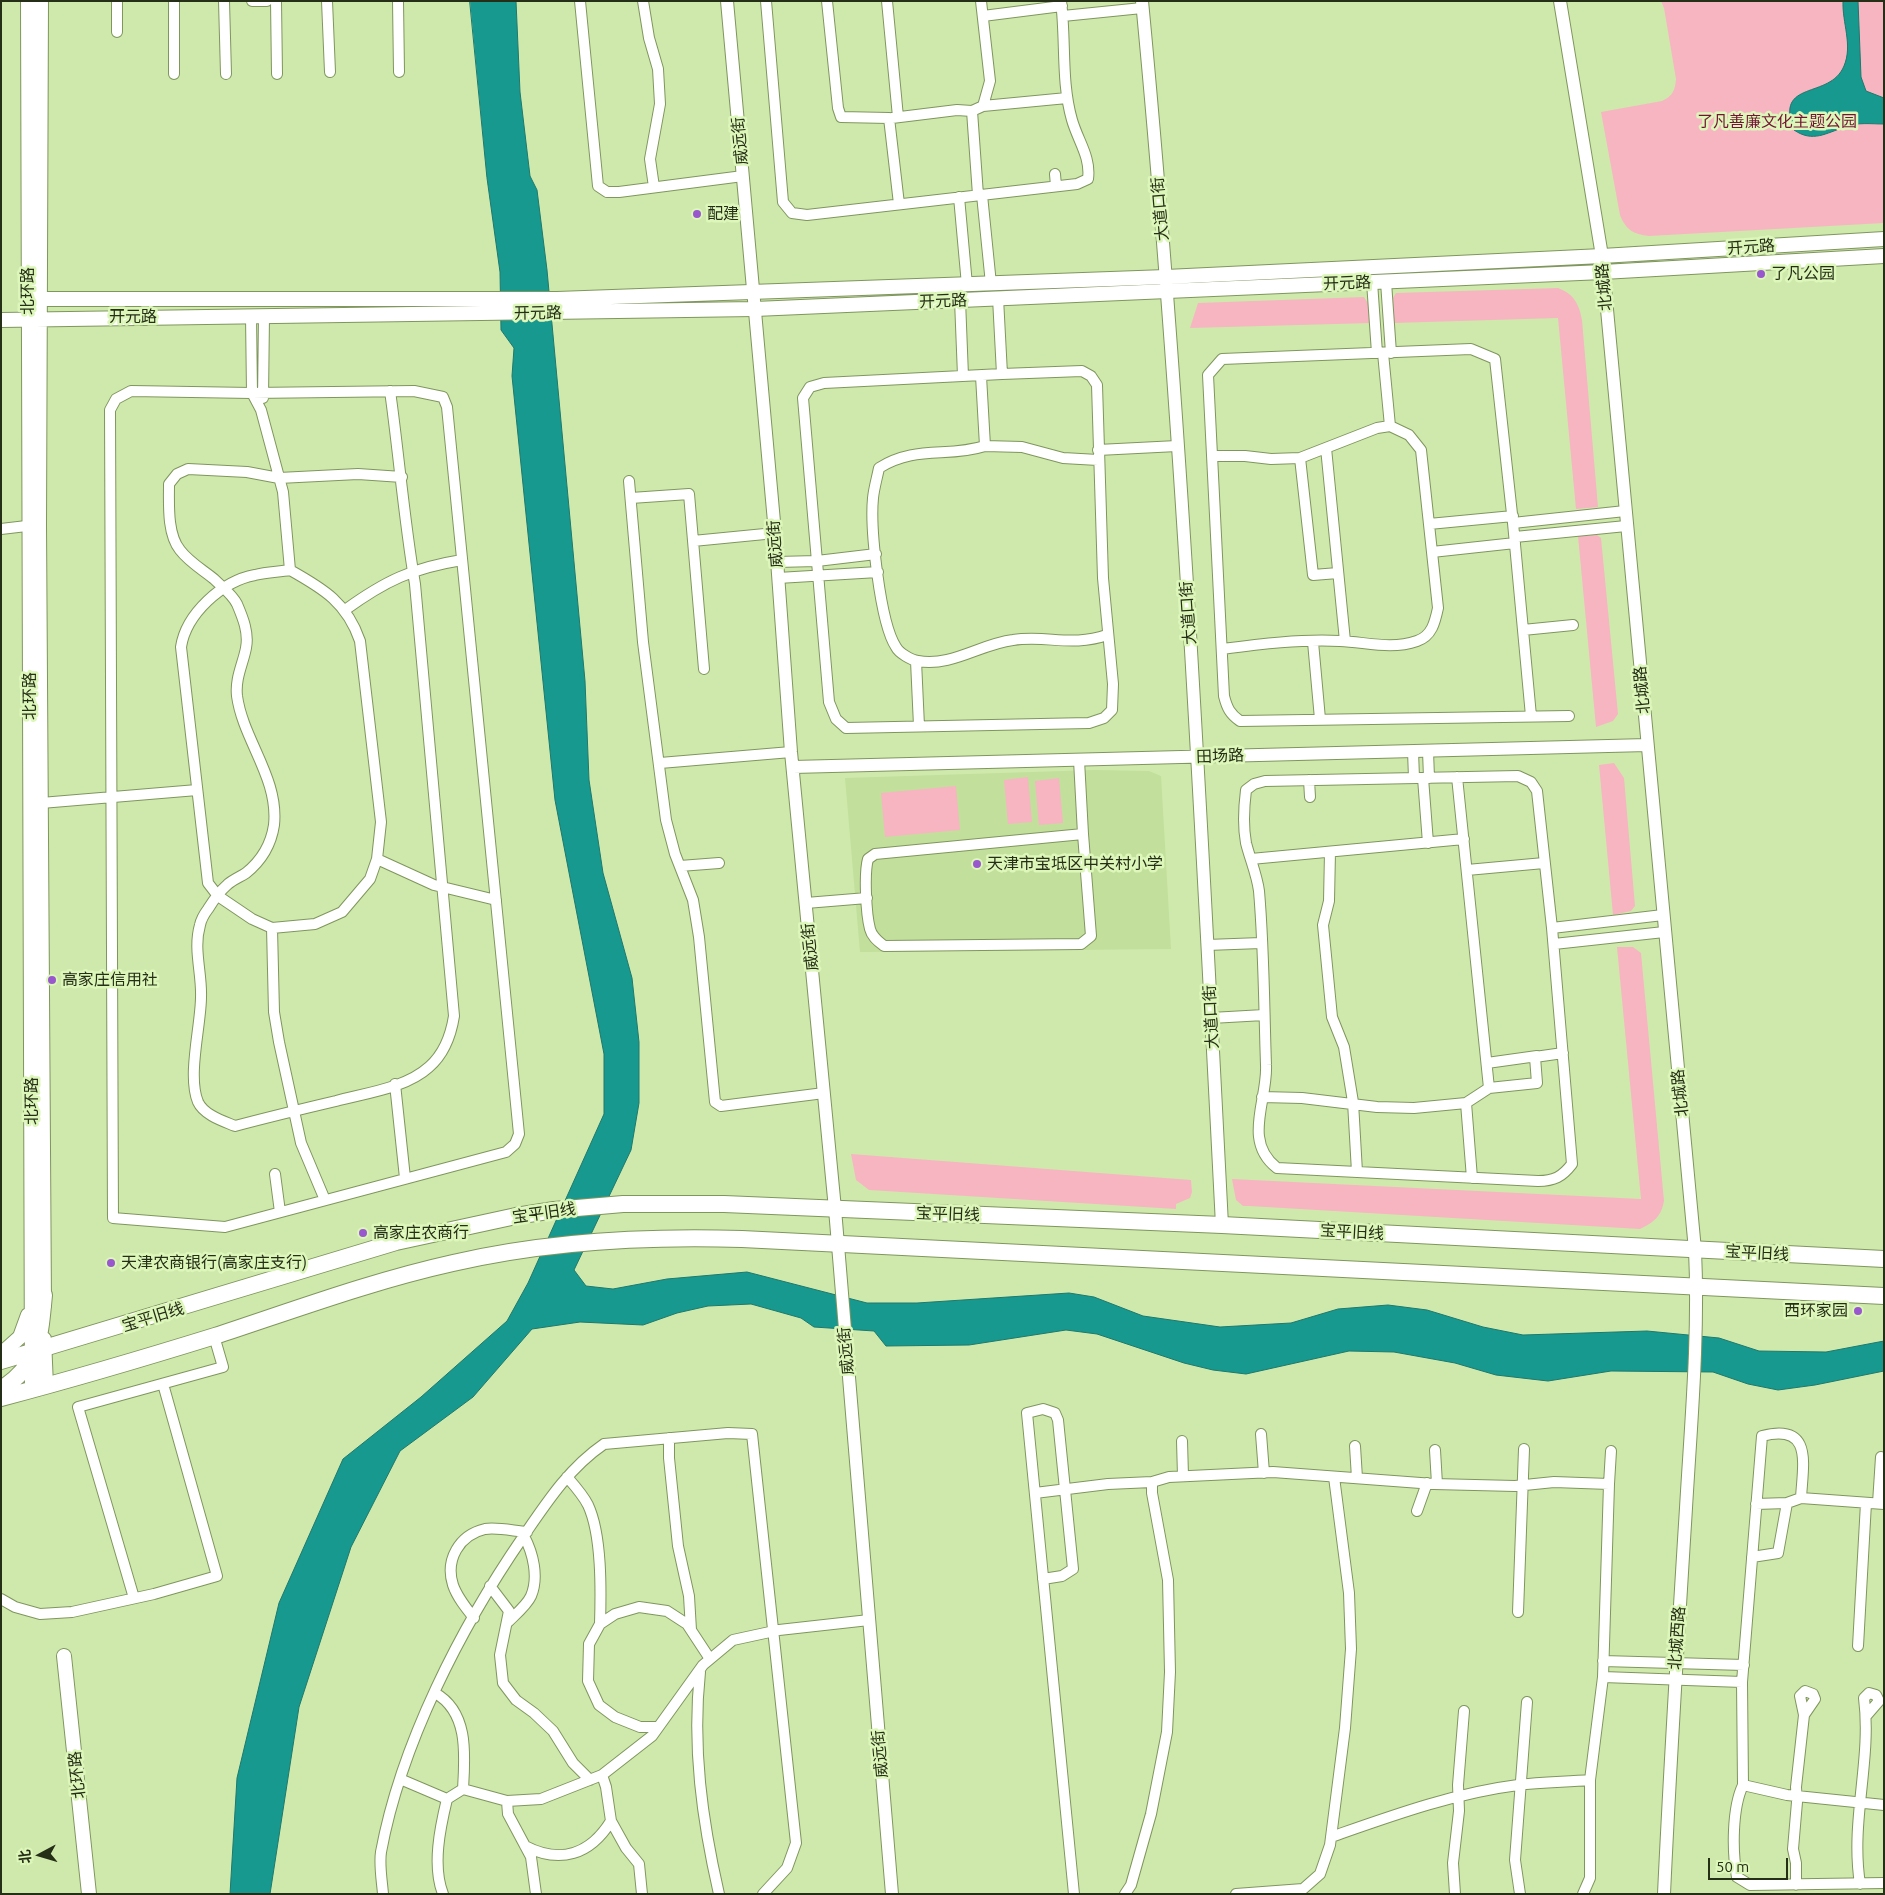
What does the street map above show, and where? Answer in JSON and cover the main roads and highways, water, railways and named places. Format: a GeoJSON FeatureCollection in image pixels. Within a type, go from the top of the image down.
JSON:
{"type":"FeatureCollection","features":[{"type":"Feature","properties":{"kind":"main road","name":"北环路"},"geometry":{"type":"LineString","coordinates":[[28,1],[34,300],[38,1291]]}},
{"type":"Feature","properties":{"kind":"main road","name":"北环路"},"geometry":{"type":"LineString","coordinates":[[34,300],[42,1]]}},
{"type":"Feature","properties":{"kind":"main road","name":"开元路"},"geometry":{"type":"LineString","coordinates":[[1,320],[34,318],[492,314],[557,306],[754,292],[1166,277],[1602,256],[1884,238]]}},
{"type":"Feature","properties":{"kind":"main road","name":"开元路"},"geometry":{"type":"LineString","coordinates":[[34,300],[491,299],[557,306],[754,309],[1603,272],[1884,256]]}},
{"type":"Feature","properties":{"kind":"main road","name":"北环路"},"geometry":{"type":"LineString","coordinates":[[35,526],[41,803],[38,1291]]}},
{"type":"Feature","properties":{"kind":"main road","name":"宝平旧线"},"geometry":{"type":"LineString","coordinates":[[1,1361],[36,1354],[396,1242],[461,1226],[554,1210],[623,1204],[716,1204],[1222,1225],[1884,1259]]}},
{"type":"Feature","properties":{"kind":"main road","name":"宝平旧线"},"geometry":{"type":"LineString","coordinates":[[1,1398],[214,1336],[404,1274],[454,1262],[539,1247],[606,1240],[688,1237],[1884,1296]]}},
{"type":"Feature","properties":{"kind":"main road"},"geometry":{"type":"LineString","coordinates":[[38,1291],[36,1354],[39,1388]]}},
{"type":"Feature","properties":{"kind":"main road"},"geometry":{"type":"LineString","coordinates":[[1,1354],[20,1337],[38,1291]]}},
{"type":"Feature","properties":{"kind":"main road"},"geometry":{"type":"LineString","coordinates":[[1,1389],[22,1373],[36,1354]]}},
{"type":"Feature","properties":{"kind":"main road","name":"北环路"},"geometry":{"type":"LineString","coordinates":[[64,1656],[89,1894]]}},
{"type":"Feature","properties":{"kind":"water"},"geometry":{"type":"Polygon","coordinates":[[[470,1],[516,1],[520,92],[530,176],[537,190],[547,270],[585,681],[589,780],[603,873],[632,978],[639,1042],[639,1103],[631,1150],[574,1270],[586,1286],[613,1289],[667,1279],[747,1272],[867,1303],[917,1303],[1069,1293],[1094,1297],[1143,1316],[1220,1327],[1291,1323],[1338,1309],[1388,1305],[1427,1310],[1483,1327],[1523,1335],[1647,1331],[1719,1338],[1759,1351],[1826,1352],[1884,1341],[1884,1371],[1815,1385],[1778,1390],[1748,1384],[1713,1372],[1611,1371],[1548,1381],[1496,1375],[1455,1363],[1394,1352],[1349,1351],[1246,1374],[1213,1370],[1184,1363],[1097,1334],[1066,1330],[969,1345],[886,1346],[874,1331],[814,1327],[801,1318],[751,1304],[708,1306],[677,1313],[643,1325],[580,1322],[532,1329],[473,1397],[400,1451],[351,1547],[299,1707],[270,1894],[230,1894],[237,1778],[279,1603],[343,1459],[421,1397],[507,1321],[528,1283],[604,1114],[604,1054],[555,800],[512,376],[514,348],[501,330],[500,272],[487,178],[470,1]]]}},
{"type":"Feature","properties":{"kind":"water"},"geometry":{"type":"Polygon","coordinates":[[[1843,1],[1858,1],[1861,77],[1866,91],[1884,98],[1884,124],[1854,124],[1820,136],[1807,136],[1794,130],[1790,114],[1791,103],[1797,96],[1827,83],[1837,76],[1844,66],[1848,50],[1843,1]]]}},
{"type":"Feature","properties":{"kind":"place","name":"配建"},"geometry":{"type":"Point","coordinates":[697,214]}},
{"type":"Feature","properties":{"kind":"place","name":"了凡公园"},"geometry":{"type":"Point","coordinates":[1761,274]}},
{"type":"Feature","properties":{"kind":"place","name":"天津市宝坻区中关村小学"},"geometry":{"type":"Point","coordinates":[977,864]}},
{"type":"Feature","properties":{"kind":"place","name":"高家庄信用社"},"geometry":{"type":"Point","coordinates":[52,980]}},
{"type":"Feature","properties":{"kind":"place","name":"高家庄农商行"},"geometry":{"type":"Point","coordinates":[363,1233]}},
{"type":"Feature","properties":{"kind":"place","name":"天津农商银行(高家庄支行)"},"geometry":{"type":"Point","coordinates":[111,1263]}},
{"type":"Feature","properties":{"kind":"place","name":"西环家园"},"geometry":{"type":"Point","coordinates":[1858,1311]}},
{"type":"Feature","properties":{"kind":"park label","name":"了凡善廉文化主题公园"},"geometry":{"type":"Point","coordinates":[1777,122]}}]}
